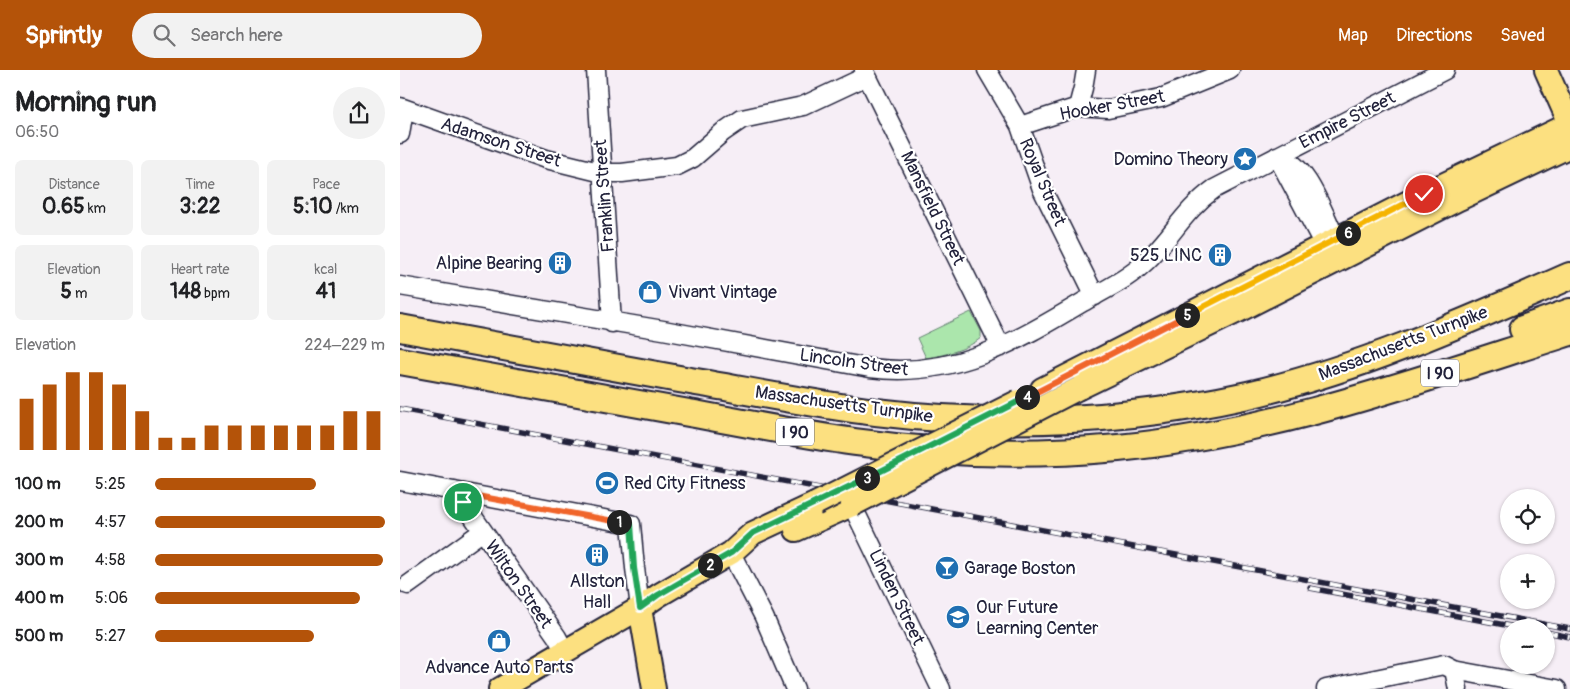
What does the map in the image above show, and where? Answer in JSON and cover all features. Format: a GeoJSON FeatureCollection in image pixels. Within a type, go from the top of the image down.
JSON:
{"type":"FeatureCollection","features":[{"type":"Feature","properties":{"kind":"highway"},"geometry":{"type":"LineString","coordinates":[[1396,350],[1444,320],[1570,263]]}},
{"type":"Feature","properties":{"kind":"highway","name":"Massachusetts Turnpike"},"geometry":{"type":"LineString","coordinates":[[400,328],[831,406],[911,416],[1008,421],[1093,418],[1203,404],[1289,384],[1351,366],[1396,350],[1570,276]]}},
{"type":"Feature","properties":{"kind":"highway"},"geometry":{"type":"LineString","coordinates":[[1195,437],[1255,415],[1349,390],[1570,312]]}},
{"type":"Feature","properties":{"kind":"highway","name":"Massachusetts Turnpike"},"geometry":{"type":"LineString","coordinates":[[400,361],[811,435],[902,447],[988,453],[1033,453],[1120,448],[1258,425],[1329,407],[1570,332]]}},
{"type":"Feature","properties":{"kind":"main road"},"geometry":{"type":"LineString","coordinates":[[731,553],[759,547],[849,509],[1079,388],[1333,248],[1541,137],[1570,124],[1546,70]]}},
{"type":"Feature","properties":{"kind":"main road"},"geometry":{"type":"LineString","coordinates":[[500,689],[731,553],[753,533],[815,504],[1042,389],[1333,248],[1459,199],[1570,146]]}},
{"type":"Feature","properties":{"kind":"main road"},"geometry":{"type":"LineString","coordinates":[[640,608],[654,689]]}},
{"type":"Feature","properties":{"kind":"street","name":"Franklin Street"},"geometry":{"type":"LineString","coordinates":[[596,70],[612,323]]}},
{"type":"Feature","properties":{"kind":"street","name":"Royal Street"},"geometry":{"type":"LineString","coordinates":[[987,70],[1020,126],[1042,190],[1095,296]]}},
{"type":"Feature","properties":{"kind":"street"},"geometry":{"type":"LineString","coordinates":[[1078,107],[1086,70]]}},
{"type":"Feature","properties":{"kind":"street","name":"Hooker Street"},"geometry":{"type":"LineString","coordinates":[[1020,126],[1078,107],[1108,109],[1161,98],[1196,77],[1230,70]]}},
{"type":"Feature","properties":{"kind":"street","name":"Empire Street"},"geometry":{"type":"LineString","coordinates":[[1277,156],[1445,70]]}},
{"type":"Feature","properties":{"kind":"street","name":"Adamson Street"},"geometry":{"type":"LineString","coordinates":[[402,108],[546,159],[602,173],[622,173],[677,166],[693,158],[723,132],[742,119],[803,106],[866,73]]}},
{"type":"Feature","properties":{"kind":"street","name":"Mansfield Street"},"geometry":{"type":"LineString","coordinates":[[866,73],[1001,347]]}},
{"type":"Feature","properties":{"kind":"street"},"geometry":{"type":"LineString","coordinates":[[400,134],[402,108]]}},
{"type":"Feature","properties":{"kind":"street"},"geometry":{"type":"LineString","coordinates":[[1277,156],[1291,162],[1304,174],[1333,248]]}},
{"type":"Feature","properties":{"kind":"street","name":"Lincoln Street"},"geometry":{"type":"LineString","coordinates":[[400,286],[888,370],[935,368],[960,363],[1001,347],[1045,326],[1126,278],[1142,266],[1189,210],[1208,193],[1229,180],[1277,156]]}},
{"type":"Feature","properties":{"kind":"street"},"geometry":{"type":"LineString","coordinates":[[400,481],[631,524],[634,568],[640,608]]}},
{"type":"Feature","properties":{"kind":"street","name":"Wilton Street"},"geometry":{"type":"LineString","coordinates":[[455,492],[557,637],[565,652]]}},
{"type":"Feature","properties":{"kind":"street","name":"Linden Street"},"geometry":{"type":"LineString","coordinates":[[849,509],[941,689]]}},
{"type":"Feature","properties":{"kind":"street"},"geometry":{"type":"LineString","coordinates":[[408,585],[483,531]]}},
{"type":"Feature","properties":{"kind":"street"},"geometry":{"type":"LineString","coordinates":[[731,553],[768,625],[795,689]]}},
{"type":"Feature","properties":{"kind":"street"},"geometry":{"type":"LineString","coordinates":[[1326,689],[1444,666],[1454,670],[1557,689]]}},
{"type":"Feature","properties":{"kind":"street"},"geometry":{"type":"LineString","coordinates":[[1454,670],[1458,689]]}},
{"type":"Feature","properties":{"kind":"green space"},"geometry":{"type":"Polygon","coordinates":[[[971,312],[981,331],[981,338],[969,346],[926,358],[917,338],[971,312]]]}},
{"type":"Feature","properties":{"kind":"railway"},"geometry":{"type":"LineString","coordinates":[[400,409],[1570,629]]}},
{"type":"Feature","properties":{"kind":"railway"},"geometry":{"type":"LineString","coordinates":[[1310,588],[1500,624]]}},
{"type":"Feature","properties":{"kind":"railway"},"geometry":{"type":"LineString","coordinates":[[1555,634],[1570,637]]}},
{"type":"Feature","properties":{"kind":"place","name":"Domino Theory"},"geometry":{"type":"Point","coordinates":[1245,159]}},
{"type":"Feature","properties":{"kind":"place","name":"525 LINC"},"geometry":{"type":"Point","coordinates":[1220,255]}},
{"type":"Feature","properties":{"kind":"place","name":"Alpine Bearing"},"geometry":{"type":"Point","coordinates":[560,263]}},
{"type":"Feature","properties":{"kind":"place","name":"Vivant Vintage"},"geometry":{"type":"Point","coordinates":[650,292]}},
{"type":"Feature","properties":{"kind":"place","name":"Red City Fitness"},"geometry":{"type":"Point","coordinates":[607,483]}},
{"type":"Feature","properties":{"kind":"place","name":"Allston Hall"},"geometry":{"type":"Point","coordinates":[597,555]}},
{"type":"Feature","properties":{"kind":"place","name":"Garage Boston"},"geometry":{"type":"Point","coordinates":[947,568]}},
{"type":"Feature","properties":{"kind":"place","name":"Our Future Learning Center"},"geometry":{"type":"Point","coordinates":[958,617]}},
{"type":"Feature","properties":{"kind":"place","name":"Advance Auto Parts"},"geometry":{"type":"Point","coordinates":[499,641]}},
{"type":"Feature","properties":{"kind":"route"},"geometry":{"type":"LineString","coordinates":[[463,502],[455,492],[631,524],[634,568],[640,608],[658,595],[731,553],[753,533],[815,504],[1424,194]]}}]}
